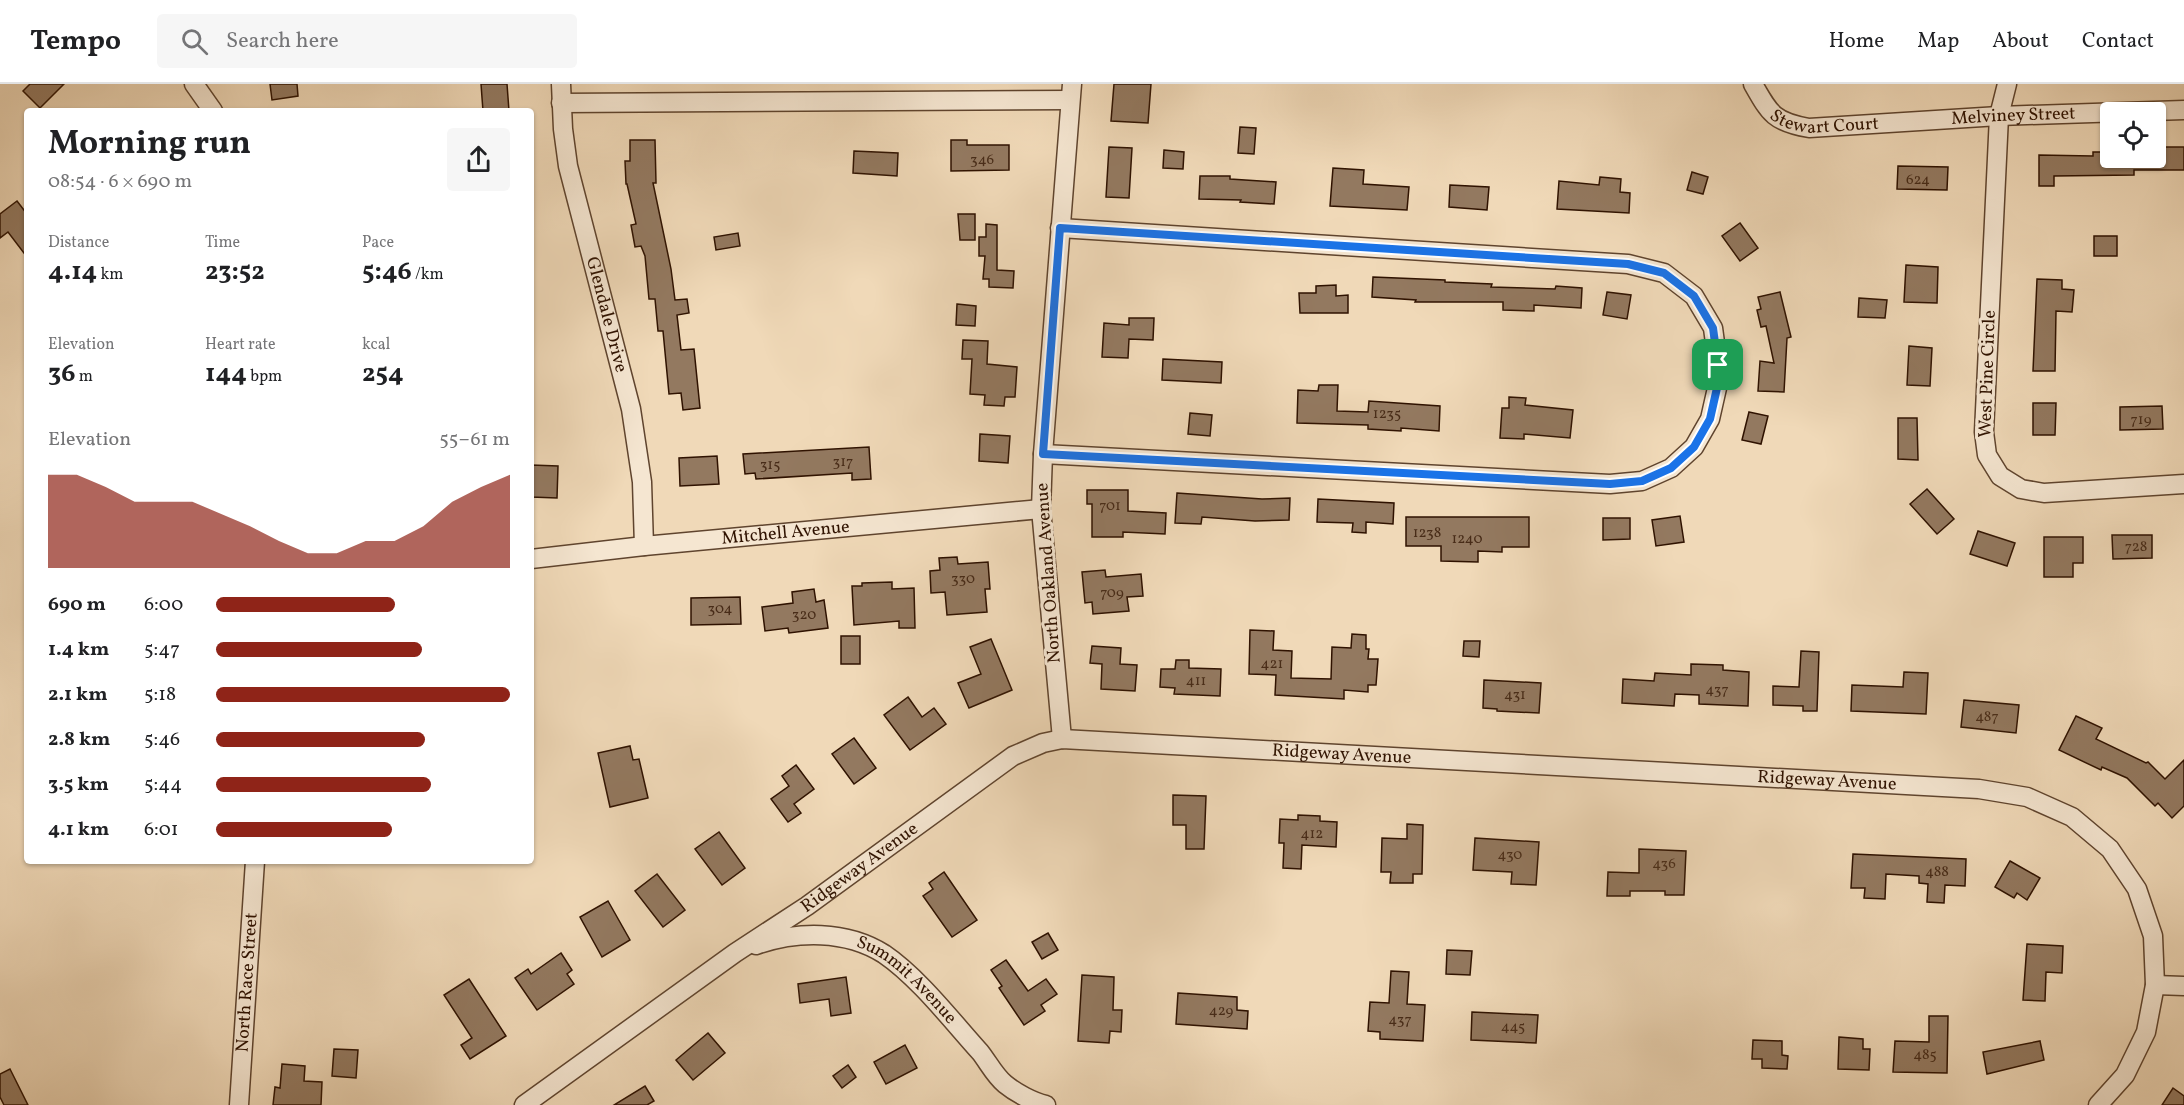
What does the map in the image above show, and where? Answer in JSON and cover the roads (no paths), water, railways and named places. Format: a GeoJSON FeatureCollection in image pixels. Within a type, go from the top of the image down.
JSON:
{"type":"FeatureCollection","features":[{"type":"Feature","properties":{"kind":"street"},"geometry":{"type":"LineString","coordinates":[[194,84],[211,108]]}},
{"type":"Feature","properties":{"kind":"street","name":"Glendale Drive"},"geometry":{"type":"LineString","coordinates":[[561,84],[568,166],[631,409],[642,482],[644,546]]}},
{"type":"Feature","properties":{"kind":"street","name":"Stewart Court"},"geometry":{"type":"LineString","coordinates":[[1754,84],[1771,113],[1788,125],[1809,128],[1916,121]]}},
{"type":"Feature","properties":{"kind":"street","name":"West Pine Circle"},"geometry":{"type":"LineString","coordinates":[[2007,84],[1999,116],[1984,432],[1987,455],[2000,476],[2021,489],[2044,493],[2184,484]]}},
{"type":"Feature","properties":{"kind":"street"},"geometry":{"type":"LineString","coordinates":[[561,103],[1071,92]]}},
{"type":"Feature","properties":{"kind":"street","name":"North Oakland Avenue"},"geometry":{"type":"LineString","coordinates":[[1062,739],[1041,509],[1043,454],[1071,92]]}},
{"type":"Feature","properties":{"kind":"street","name":"Melviney Street"},"geometry":{"type":"LineString","coordinates":[[1916,121],[2184,110]]}},
{"type":"Feature","properties":{"kind":"street"},"geometry":{"type":"LineString","coordinates":[[1043,454],[1610,484],[1642,481],[1671,468],[1694,447],[1710,419],[1715,400],[1718,365],[1713,328],[1694,296],[1664,273],[1628,264],[1060,228]]}},
{"type":"Feature","properties":{"kind":"street","name":"Mitchell Avenue"},"geometry":{"type":"LineString","coordinates":[[534,560],[644,546],[1041,509]]}},
{"type":"Feature","properties":{"kind":"street","name":"Ridgeway Avenue"},"geometry":{"type":"LineString","coordinates":[[524,1105],[735,953],[807,906],[1013,756],[1043,743],[1062,739],[1979,789],[2028,797],[2072,817],[2110,849],[2137,890],[2153,936],[2155,985]]}},
{"type":"Feature","properties":{"kind":"street","name":"North Race Street"},"geometry":{"type":"LineString","coordinates":[[239,1105],[255,864]]}},
{"type":"Feature","properties":{"kind":"street","name":"Summit Avenue"},"geometry":{"type":"LineString","coordinates":[[735,953],[767,941],[807,934],[846,938],[883,954],[914,979],[982,1054],[1005,1084],[1037,1103],[1046,1105]]}},
{"type":"Feature","properties":{"kind":"street"},"geometry":{"type":"LineString","coordinates":[[2098,1105],[2125,1075],[2146,1032],[2155,985],[2184,986]]}}]}
